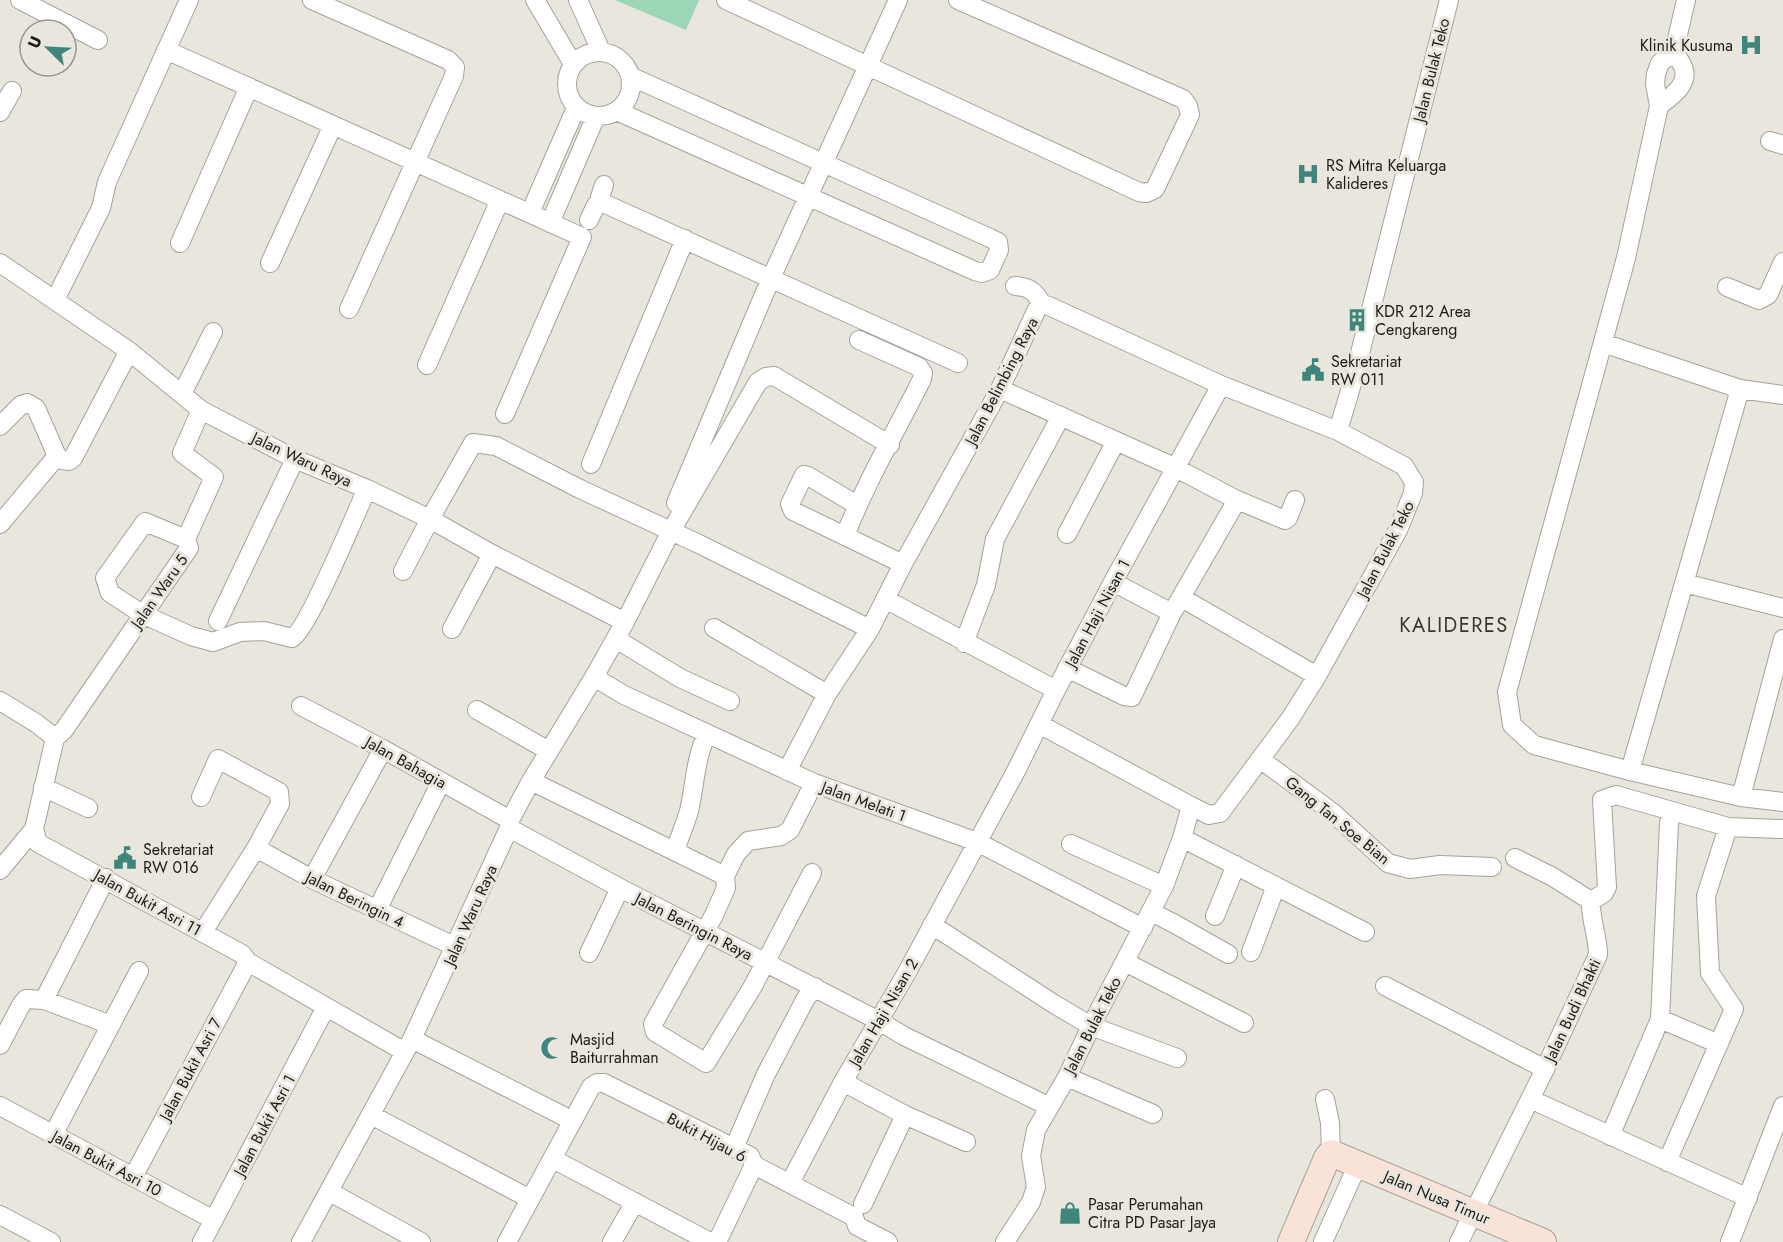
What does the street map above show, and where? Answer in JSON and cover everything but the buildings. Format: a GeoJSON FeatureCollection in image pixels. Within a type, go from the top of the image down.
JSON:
{"type":"FeatureCollection","features":[{"type":"Feature","properties":{"kind":"street"},"geometry":{"type":"LineString","coordinates":[[20,0],[98,40]]}},
{"type":"Feature","properties":{"kind":"street"},"geometry":{"type":"LineString","coordinates":[[55,300],[101,208],[107,182],[189,0]]}},
{"type":"Feature","properties":{"kind":"street"},"geometry":{"type":"LineString","coordinates":[[312,0],[448,60],[455,67],[454,76],[417,162],[349,309]]}},
{"type":"Feature","properties":{"kind":"street"},"geometry":{"type":"LineString","coordinates":[[535,0],[573,64]]}},
{"type":"Feature","properties":{"kind":"street"},"geometry":{"type":"LineString","coordinates":[[578,0],[601,51]]}},
{"type":"Feature","properties":{"kind":"street"},"geometry":{"type":"LineString","coordinates":[[726,0],[1139,192],[1146,193],[1155,189],[1190,115],[1183,99],[958,0]]}},
{"type":"Feature","properties":{"kind":"street"},"geometry":{"type":"LineString","coordinates":[[674,507],[771,278],[898,0]]}},
{"type":"Feature","properties":{"kind":"street","name":"Jalan Bulak Teko"},"geometry":{"type":"LineString","coordinates":[[1039,724],[1209,815],[1220,813],[1290,719],[1317,676],[1398,530],[1413,493],[1414,482],[1404,466],[1338,431],[1354,377],[1449,0]]}},
{"type":"Feature","properties":{"kind":"street"},"geometry":{"type":"LineString","coordinates":[[1686,0],[1674,52],[1660,63],[1656,74],[1655,84],[1659,106],[1626,258],[1507,692],[1512,725],[1534,745],[1630,771],[1741,797],[1783,802]]}},
{"type":"Feature","properties":{"kind":"street"},"geometry":{"type":"LineString","coordinates":[[166,50],[582,237],[505,414]]}},
{"type":"Feature","properties":{"kind":"street"},"geometry":{"type":"LineString","coordinates":[[601,51],[614,55],[624,64],[630,76],[631,89],[626,102],[607,116],[596,117],[576,108],[568,95],[566,79],[573,64],[585,54],[601,51]]}},
{"type":"Feature","properties":{"kind":"street"},"geometry":{"type":"LineString","coordinates":[[1659,106],[1678,91],[1683,80],[1684,70],[1674,52]]}},
{"type":"Feature","properties":{"kind":"street"},"geometry":{"type":"LineString","coordinates":[[616,111],[975,271],[982,273],[990,270],[999,250],[998,242],[990,238],[630,76]]}},
{"type":"Feature","properties":{"kind":"street"},"geometry":{"type":"LineString","coordinates":[[180,243],[249,87]]}},
{"type":"Feature","properties":{"kind":"street"},"geometry":{"type":"LineString","coordinates":[[0,112],[12,91]]}},
{"type":"Feature","properties":{"kind":"street"},"geometry":{"type":"LineString","coordinates":[[530,213],[576,108]]}},
{"type":"Feature","properties":{"kind":"street"},"geometry":{"type":"LineString","coordinates":[[550,223],[596,117]]}},
{"type":"Feature","properties":{"kind":"street"},"geometry":{"type":"LineString","coordinates":[[270,263],[333,125]]}},
{"type":"Feature","properties":{"kind":"street"},"geometry":{"type":"LineString","coordinates":[[589,220],[603,193],[685,239],[958,363]]}},
{"type":"Feature","properties":{"kind":"street"},"geometry":{"type":"LineString","coordinates":[[428,365],[500,200]]}},
{"type":"Feature","properties":{"kind":"street"},"geometry":{"type":"LineString","coordinates":[[591,464],[685,239]]}},
{"type":"Feature","properties":{"kind":"street"},"geometry":{"type":"LineString","coordinates":[[1727,287],[1759,300],[1768,295],[1783,262]]}},
{"type":"Feature","properties":{"kind":"street","name":"Jalan Waru Raya"},"geometry":{"type":"LineString","coordinates":[[0,263],[129,351],[201,410],[295,459],[367,489],[430,519],[492,554],[625,622]]}},
{"type":"Feature","properties":{"kind":"street"},"geometry":{"type":"LineString","coordinates":[[1015,286],[1028,287],[1046,305]]}},
{"type":"Feature","properties":{"kind":"street","name":"Jalan Belimbing Raya"},"geometry":{"type":"LineString","coordinates":[[787,771],[827,694],[870,629],[903,564],[1000,388],[1037,309],[1046,305],[1221,385],[1338,431]]}},
{"type":"Feature","properties":{"kind":"street"},"geometry":{"type":"LineString","coordinates":[[182,394],[213,332]]}},
{"type":"Feature","properties":{"kind":"street"},"geometry":{"type":"LineString","coordinates":[[845,536],[857,505],[890,445],[923,373],[919,368],[859,340]]}},
{"type":"Feature","properties":{"kind":"street"},"geometry":{"type":"LineString","coordinates":[[1603,343],[1740,388],[1783,395]]}},
{"type":"Feature","properties":{"kind":"street"},"geometry":{"type":"LineString","coordinates":[[0,426],[21,405],[27,403],[36,408],[57,456],[69,461],[73,458],[129,351]]}},
{"type":"Feature","properties":{"kind":"street","name":"Jalan Waru Raya"},"geometry":{"type":"LineString","coordinates":[[301,1242],[409,1046],[531,781],[616,639],[670,531],[758,382],[766,377],[774,376],[890,445]]}},
{"type":"Feature","properties":{"kind":"street","name":"Jalan Haji Nisan 1"},"geometry":{"type":"LineString","coordinates":[[977,842],[1174,467],[1221,385]]}},
{"type":"Feature","properties":{"kind":"street"},"geometry":{"type":"LineString","coordinates":[[1000,388],[1284,520],[1288,518],[1295,500]]}},
{"type":"Feature","properties":{"kind":"street"},"geometry":{"type":"LineString","coordinates":[[1630,771],[1740,388]]}},
{"type":"Feature","properties":{"kind":"street","name":"Jalan Waru 5"},"geometry":{"type":"LineString","coordinates":[[55,738],[64,730],[189,548],[186,539],[214,477],[182,453],[201,410]]}},
{"type":"Feature","properties":{"kind":"street"},"geometry":{"type":"LineString","coordinates":[[964,642],[986,585],[995,539],[1061,416]]}},
{"type":"Feature","properties":{"kind":"street"},"geometry":{"type":"LineString","coordinates":[[1067,534],[1116,441]]}},
{"type":"Feature","properties":{"kind":"street"},"geometry":{"type":"LineString","coordinates":[[403,571],[473,443],[480,443],[496,446],[580,489],[772,579],[870,629]]}},
{"type":"Feature","properties":{"kind":"street"},"geometry":{"type":"LineString","coordinates":[[0,524],[57,456]]}},
{"type":"Feature","properties":{"kind":"street"},"geometry":{"type":"LineString","coordinates":[[218,621],[295,459]]}},
{"type":"Feature","properties":{"kind":"street"},"geometry":{"type":"LineString","coordinates":[[857,505],[804,475],[790,504],[793,511],[903,564]]}},
{"type":"Feature","properties":{"kind":"street"},"geometry":{"type":"LineString","coordinates":[[186,539],[145,522],[105,578],[110,594],[142,614],[191,636],[213,642],[240,632],[264,631],[292,638],[297,636],[321,591],[367,489]]}},
{"type":"Feature","properties":{"kind":"street"},"geometry":{"type":"LineString","coordinates":[[1068,668],[1128,698],[1132,697],[1172,613],[1237,500]]}},
{"type":"Feature","properties":{"kind":"street"},"geometry":{"type":"LineString","coordinates":[[452,629],[492,554]]}},
{"type":"Feature","properties":{"kind":"street"},"geometry":{"type":"LineString","coordinates":[[1113,582],[1172,613]]}},
{"type":"Feature","properties":{"kind":"street"},"geometry":{"type":"LineString","coordinates":[[1684,583],[1783,608]]}},
{"type":"Feature","properties":{"kind":"street"},"geometry":{"type":"LineString","coordinates":[[1182,598],[1317,676]]}},
{"type":"Feature","properties":{"kind":"street"},"geometry":{"type":"LineString","coordinates":[[885,599],[1056,690]]}},
{"type":"Feature","properties":{"kind":"street"},"geometry":{"type":"LineString","coordinates":[[714,628],[827,694]]}},
{"type":"Feature","properties":{"kind":"street"},"geometry":{"type":"LineString","coordinates":[[616,639],[680,678],[730,701]]}},
{"type":"Feature","properties":{"kind":"street"},"geometry":{"type":"LineString","coordinates":[[1741,797],[1783,639]]}},
{"type":"Feature","properties":{"kind":"street"},"geometry":{"type":"LineString","coordinates":[[594,677],[624,695],[814,783]]}},
{"type":"Feature","properties":{"kind":"street"},"geometry":{"type":"LineString","coordinates":[[0,702],[36,723],[55,738],[34,829],[0,870]]}},
{"type":"Feature","properties":{"kind":"street","name":"Jalan Bahagia"},"geometry":{"type":"LineString","coordinates":[[301,706],[441,782],[510,824]]}},
{"type":"Feature","properties":{"kind":"street"},"geometry":{"type":"LineString","coordinates":[[477,710],[549,751]]}},
{"type":"Feature","properties":{"kind":"street"},"geometry":{"type":"LineString","coordinates":[[675,851],[689,812],[698,762],[707,734]]}},
{"type":"Feature","properties":{"kind":"street"},"geometry":{"type":"LineString","coordinates":[[312,879],[382,749]]}},
{"type":"Feature","properties":{"kind":"street"},"geometry":{"type":"LineString","coordinates":[[201,797],[218,759],[279,792],[280,804],[256,848],[203,932]]}},
{"type":"Feature","properties":{"kind":"street","name":"Gang Tan Soe Bian"},"geometry":{"type":"LineString","coordinates":[[1260,759],[1332,812],[1388,863],[1410,869],[1440,865],[1492,867]]}},
{"type":"Feature","properties":{"kind":"street"},"geometry":{"type":"LineString","coordinates":[[531,781],[725,876]]}},
{"type":"Feature","properties":{"kind":"street"},"geometry":{"type":"LineString","coordinates":[[377,910],[441,782]]}},
{"type":"Feature","properties":{"kind":"street","name":"Jalan Melati 1"},"geometry":{"type":"LineString","coordinates":[[765,963],[706,1063],[655,1032],[653,1024],[705,931],[726,888],[725,876],[736,854],[748,841],[781,836],[790,830],[814,783],[977,842],[1147,920],[1173,922],[1228,954]]}},
{"type":"Feature","properties":{"kind":"street"},"geometry":{"type":"LineString","coordinates":[[43,787],[88,808]]}},
{"type":"Feature","properties":{"kind":"street"},"geometry":{"type":"LineString","coordinates":[[1515,858],[1553,877],[1591,901],[1604,893],[1607,887],[1602,800],[1616,795],[1728,827],[1783,829]]}},
{"type":"Feature","properties":{"kind":"street","name":"Jalan Bulak Teko"},"geometry":{"type":"LineString","coordinates":[[1005,1242],[1031,1202],[1036,1187],[1031,1156],[1036,1130],[1066,1077],[1164,886],[1191,806]]}},
{"type":"Feature","properties":{"kind":"street"},"geometry":{"type":"LineString","coordinates":[[1610,1136],[1660,1019],[1669,823]]}},
{"type":"Feature","properties":{"kind":"street","name":"Jalan Beringin Raya"},"geometry":{"type":"LineString","coordinates":[[510,824],[620,888],[814,987],[904,1036],[1048,1106]]}},
{"type":"Feature","properties":{"kind":"street"},"geometry":{"type":"LineString","coordinates":[[1667,1162],[1734,1009],[1710,973],[1706,896],[1728,827]]}},
{"type":"Feature","properties":{"kind":"street","name":"Jalan Bukit Asri 11"},"geometry":{"type":"LineString","coordinates":[[34,829],[38,843],[242,954],[248,962],[326,1007],[573,1121]]}},
{"type":"Feature","properties":{"kind":"street"},"geometry":{"type":"LineString","coordinates":[[1182,838],[1365,932]]}},
{"type":"Feature","properties":{"kind":"street","name":"Jalan Haji Nisan 2"},"geometry":{"type":"LineString","coordinates":[[790,1183],[843,1082],[977,842]]}},
{"type":"Feature","properties":{"kind":"street"},"geometry":{"type":"LineString","coordinates":[[1071,844],[1164,886]]}},
{"type":"Feature","properties":{"kind":"street","name":"Jalan Beringin 4"},"geometry":{"type":"LineString","coordinates":[[256,848],[312,879],[456,947]]}},
{"type":"Feature","properties":{"kind":"street"},"geometry":{"type":"LineString","coordinates":[[1215,916],[1236,865]]}},
{"type":"Feature","properties":{"kind":"street"},"geometry":{"type":"LineString","coordinates":[[765,963],[812,873]]}},
{"type":"Feature","properties":{"kind":"street"},"geometry":{"type":"LineString","coordinates":[[44,1000],[106,878]]}},
{"type":"Feature","properties":{"kind":"street"},"geometry":{"type":"LineString","coordinates":[[1251,952],[1276,886]]}},
{"type":"Feature","properties":{"kind":"street"},"geometry":{"type":"LineString","coordinates":[[589,952],[620,888]]}},
{"type":"Feature","properties":{"kind":"street","name":"Jalan Budi Bhakti"},"geometry":{"type":"LineString","coordinates":[[1459,1242],[1545,1069],[1598,954],[1598,939],[1591,914],[1591,901]]}},
{"type":"Feature","properties":{"kind":"street"},"geometry":{"type":"LineString","coordinates":[[932,925],[1091,1026],[1177,1058]]}},
{"type":"Feature","properties":{"kind":"street","name":"Jalan Bukit Asri 7"},"geometry":{"type":"LineString","coordinates":[[132,1177],[248,962]]}},
{"type":"Feature","properties":{"kind":"street"},"geometry":{"type":"LineString","coordinates":[[1125,962],[1244,1023]]}},
{"type":"Feature","properties":{"kind":"street"},"geometry":{"type":"LineString","coordinates":[[53,1135],[139,971]]}},
{"type":"Feature","properties":{"kind":"street"},"geometry":{"type":"LineString","coordinates":[[1385,986],[1545,1069]]}},
{"type":"Feature","properties":{"kind":"street"},"geometry":{"type":"LineString","coordinates":[[734,1148],[766,1074],[814,987]]}},
{"type":"Feature","properties":{"kind":"street"},"geometry":{"type":"LineString","coordinates":[[0,1045],[26,999],[44,1000],[111,1025]]}},
{"type":"Feature","properties":{"kind":"street","name":"Jalan Bukit Asri 1"},"geometry":{"type":"LineString","coordinates":[[202,1242],[326,1007]]}},
{"type":"Feature","properties":{"kind":"street"},"geometry":{"type":"LineString","coordinates":[[1660,1019],[1719,1044]]}},
{"type":"Feature","properties":{"kind":"street"},"geometry":{"type":"LineString","coordinates":[[1066,1077],[1153,1114]]}},
{"type":"Feature","properties":{"kind":"street"},"geometry":{"type":"LineString","coordinates":[[843,1082],[905,1115],[966,1142]]}},
{"type":"Feature","properties":{"kind":"street","name":"Bukit Hijau 6"},"geometry":{"type":"LineString","coordinates":[[507,1242],[591,1087],[597,1083],[604,1083],[750,1156],[754,1165],[790,1183],[859,1211],[857,1226],[888,1242]]}},
{"type":"Feature","properties":{"kind":"street"},"geometry":{"type":"LineString","coordinates":[[1291,1242],[1331,1153],[1330,1123],[1325,1099]]}},
{"type":"Feature","properties":{"kind":"street"},"geometry":{"type":"LineString","coordinates":[[1541,1104],[1748,1198]]}},
{"type":"Feature","properties":{"kind":"street","name":"Jalan Bukit Asri 10"},"geometry":{"type":"LineString","coordinates":[[0,1106],[214,1220]]}},
{"type":"Feature","properties":{"kind":"street"},"geometry":{"type":"LineString","coordinates":[[1730,1242],[1783,1106]]}},
{"type":"Feature","properties":{"kind":"street"},"geometry":{"type":"LineString","coordinates":[[371,1115],[530,1199]]}},
{"type":"Feature","properties":{"kind":"street"},"geometry":{"type":"LineString","coordinates":[[859,1211],[905,1115]]}},
{"type":"Feature","properties":{"kind":"street","name":"Jalan Nusa Timur"},"geometry":{"type":"LineString","coordinates":[[1331,1153],[1543,1242]]}},
{"type":"Feature","properties":{"kind":"street"},"geometry":{"type":"LineString","coordinates":[[553,1159],[710,1242]]}},
{"type":"Feature","properties":{"kind":"street"},"geometry":{"type":"LineString","coordinates":[[1323,1242],[1359,1164]]}},
{"type":"Feature","properties":{"kind":"street"},"geometry":{"type":"LineString","coordinates":[[717,1242],[754,1165]]}},
{"type":"Feature","properties":{"kind":"street"},"geometry":{"type":"LineString","coordinates":[[330,1192],[421,1242]]}},
{"type":"Feature","properties":{"kind":"street"},"geometry":{"type":"LineString","coordinates":[[612,1242],[634,1202]]}},
{"type":"Feature","properties":{"kind":"street"},"geometry":{"type":"LineString","coordinates":[[0,1215],[51,1242]]}},
{"type":"Feature","properties":{"kind":"green space"},"geometry":{"type":"Polygon","coordinates":[[[615,0],[699,0],[686,30],[615,0]]]}},
{"type":"Feature","properties":{"kind":"place","name":"Klinik Kusuma"},"geometry":{"type":"Point","coordinates":[1751,45]}},
{"type":"Feature","properties":{"kind":"place","name":"RS Mitra Keluarga Kalideres"},"geometry":{"type":"Point","coordinates":[1308,174]}},
{"type":"Feature","properties":{"kind":"place","name":"KDR 212 Area Cengkareng"},"geometry":{"type":"Point","coordinates":[1357,320]}},
{"type":"Feature","properties":{"kind":"place","name":"Sekretariat RW 011"},"geometry":{"type":"Point","coordinates":[1313,370]}},
{"type":"Feature","properties":{"kind":"place","name":"Sekretariat RW 016"},"geometry":{"type":"Point","coordinates":[125,858]}},
{"type":"Feature","properties":{"kind":"place","name":"Masjid Baiturrahman"},"geometry":{"type":"Point","coordinates":[552,1048]}},
{"type":"Feature","properties":{"kind":"place","name":"Pasar Perumahan Citra PD Pasar Jaya"},"geometry":{"type":"Point","coordinates":[1070,1213]}},
{"type":"Feature","properties":{"kind":"district","name":"KALIDERES"},"geometry":{"type":"Point","coordinates":[1454,625]}}]}
